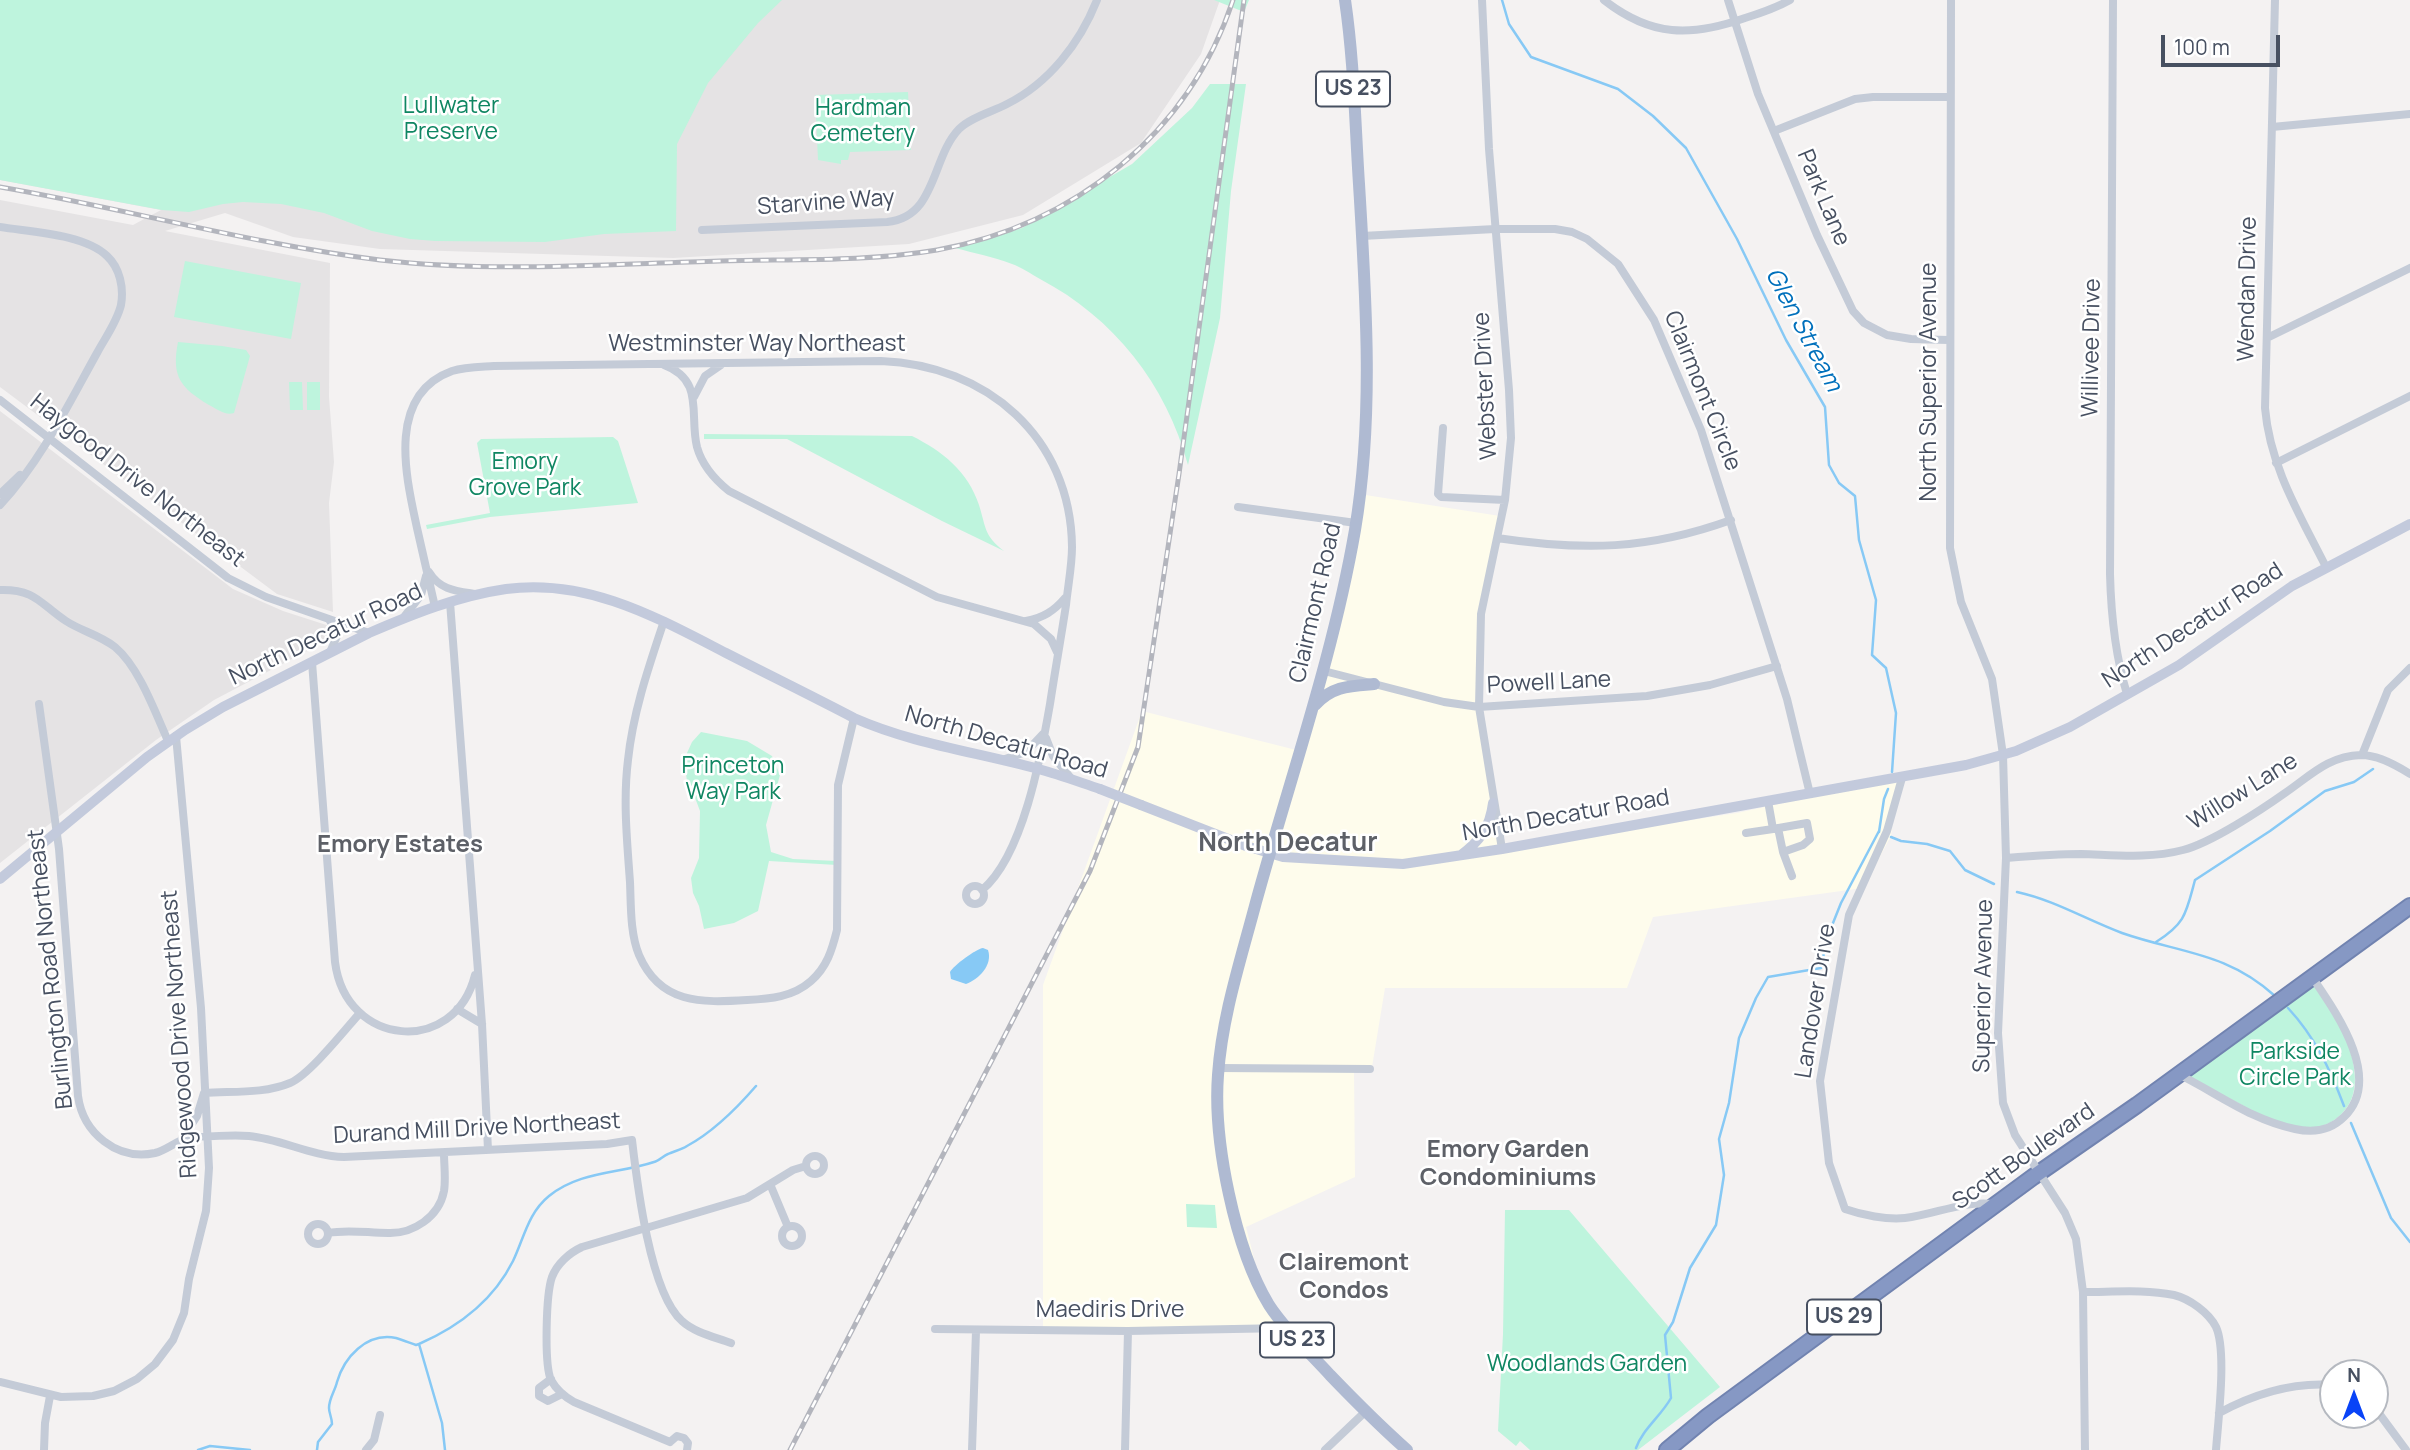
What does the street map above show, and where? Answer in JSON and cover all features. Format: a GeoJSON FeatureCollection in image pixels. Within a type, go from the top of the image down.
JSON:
{"type":"FeatureCollection","features":[{"type":"Feature","properties":{"kind":"highway","name":"Scott Boulevard"},"geometry":{"type":"LineString","coordinates":[[1667,1450],[1708,1416],[2039,1172],[2137,1105],[2410,906]]}},
{"type":"Feature","properties":{"kind":"main road","name":"Clairmont Road"},"geometry":{"type":"LineString","coordinates":[[1286,1328],[1257,1281],[1232,1202],[1219,1142],[1217,1106],[1219,1068],[1232,991],[1324,671],[1356,523],[1367,383],[1362,236],[1345,0]]}},
{"type":"Feature","properties":{"kind":"main road","name":"North Decatur Road"},"geometry":{"type":"LineString","coordinates":[[0,879],[172,739],[211,713],[369,633],[450,602],[506,589],[542,587],[585,592],[631,606],[854,718],[916,741],[1038,769],[1100,789],[1270,853],[1292,858],[1388,864],[1418,863],[1902,778],[2003,755],[2054,735],[2179,665],[2276,597],[2326,567],[2410,524]]}},
{"type":"Feature","properties":{"kind":"main road"},"geometry":{"type":"LineString","coordinates":[[1313,708],[1325,695],[1338,688],[1374,684]]}},
{"type":"Feature","properties":{"kind":"main road"},"geometry":{"type":"LineString","coordinates":[[1457,857],[1485,832],[1493,803]]}},
{"type":"Feature","properties":{"kind":"main road","name":"US 23"},"geometry":{"type":"LineString","coordinates":[[1286,1328],[1365,1412],[1407,1450]]}},
{"type":"Feature","properties":{"kind":"street","name":"Starvine Way"},"geometry":{"type":"LineString","coordinates":[[702,230],[887,222],[908,216],[927,195],[959,130],[1013,101],[1041,81],[1077,41],[1097,0]]}},
{"type":"Feature","properties":{"kind":"street","name":"Webster Drive"},"geometry":{"type":"LineString","coordinates":[[1482,0],[1495,229],[1510,415],[1510,456],[1505,500],[1481,614],[1479,707],[1502,849]]}},
{"type":"Feature","properties":{"kind":"street"},"geometry":{"type":"LineString","coordinates":[[1604,0],[1632,19],[1662,30],[1697,32],[1736,22],[1790,0]]}},
{"type":"Feature","properties":{"kind":"street","name":"Park Lane"},"geometry":{"type":"LineString","coordinates":[[1728,0],[1758,94],[1817,235],[1853,311],[1864,323],[1887,335],[1948,340]]}},
{"type":"Feature","properties":{"kind":"street","name":"North Superior Avenue"},"geometry":{"type":"LineString","coordinates":[[1951,0],[1948,340],[1950,548],[1961,602],[1993,679],[2003,755]]}},
{"type":"Feature","properties":{"kind":"street","name":"Willivee Drive"},"geometry":{"type":"LineString","coordinates":[[2113,0],[2111,603],[2117,654],[2127,694]]}},
{"type":"Feature","properties":{"kind":"street","name":"Wendan Drive"},"geometry":{"type":"LineString","coordinates":[[2275,0],[2265,408],[2276,463],[2300,519],[2326,567]]}},
{"type":"Feature","properties":{"kind":"street"},"geometry":{"type":"LineString","coordinates":[[1774,131],[1855,99],[1950,97]]}},
{"type":"Feature","properties":{"kind":"street"},"geometry":{"type":"LineString","coordinates":[[2272,127],[2410,114]]}},
{"type":"Feature","properties":{"kind":"street"},"geometry":{"type":"LineString","coordinates":[[0,227],[87,243],[107,256],[120,280],[121,299],[117,316],[50,438],[0,505]]}},
{"type":"Feature","properties":{"kind":"street","name":"Clairmont Circle"},"geometry":{"type":"LineString","coordinates":[[1362,236],[1495,229],[1564,230],[1595,244],[1618,264],[1646,306],[1701,430],[1777,666],[1810,794]]}},
{"type":"Feature","properties":{"kind":"street"},"geometry":{"type":"LineString","coordinates":[[2267,338],[2410,268]]}},
{"type":"Feature","properties":{"kind":"street","name":"Westminster Way Northeast"},"geometry":{"type":"LineString","coordinates":[[435,607],[408,481],[406,428],[414,404],[433,382],[453,371],[476,367],[906,362],[949,372],[987,391],[1018,416],[1050,459],[1070,518],[1072,544],[1067,596],[1038,769],[1009,855],[997,876],[982,890]]}},
{"type":"Feature","properties":{"kind":"street"},"geometry":{"type":"LineString","coordinates":[[658,364],[679,373],[689,385],[694,397],[698,451],[710,473],[729,491],[914,586],[965,606],[1025,621],[1046,634],[1056,645],[1058,654]]}},
{"type":"Feature","properties":{"kind":"street"},"geometry":{"type":"LineString","coordinates":[[694,397],[705,376],[723,364]]}},
{"type":"Feature","properties":{"kind":"street"},"geometry":{"type":"LineString","coordinates":[[2276,463],[2410,396]]}},
{"type":"Feature","properties":{"kind":"street","name":"Haygood Drive Northeast"},"geometry":{"type":"LineString","coordinates":[[0,400],[218,571],[254,592],[369,633]]}},
{"type":"Feature","properties":{"kind":"street"},"geometry":{"type":"LineString","coordinates":[[1443,428],[1438,494],[1441,497],[1505,500]]}},
{"type":"Feature","properties":{"kind":"street"},"geometry":{"type":"LineString","coordinates":[[0,494],[28,468]]}},
{"type":"Feature","properties":{"kind":"street"},"geometry":{"type":"LineString","coordinates":[[1238,507],[1356,523]]}},
{"type":"Feature","properties":{"kind":"street"},"geometry":{"type":"LineString","coordinates":[[1497,538],[1567,547],[1609,546],[1668,539],[1731,520]]}},
{"type":"Feature","properties":{"kind":"street"},"geometry":{"type":"LineString","coordinates":[[426,566],[432,578],[451,591],[479,594]]}},
{"type":"Feature","properties":{"kind":"street","name":"Westminster Way Northeast"},"geometry":{"type":"LineString","coordinates":[[402,620],[421,595],[426,579],[426,566]]}},
{"type":"Feature","properties":{"kind":"street","name":"Ridgewood Drive Northeast"},"geometry":{"type":"LineString","coordinates":[[0,590],[30,593],[64,620],[116,648],[136,674],[172,739],[201,1008],[209,1168],[206,1211],[189,1279],[184,1314],[165,1354],[146,1373],[114,1391],[82,1397],[50,1396],[0,1382]]}},
{"type":"Feature","properties":{"kind":"street"},"geometry":{"type":"LineString","coordinates":[[1025,621],[1038,619],[1050,612],[1067,596]]}},
{"type":"Feature","properties":{"kind":"street"},"geometry":{"type":"LineString","coordinates":[[450,602],[482,1024],[488,1150]]}},
{"type":"Feature","properties":{"kind":"street"},"geometry":{"type":"LineString","coordinates":[[329,653],[338,638],[338,631],[330,621]]}},
{"type":"Feature","properties":{"kind":"street"},"geometry":{"type":"LineString","coordinates":[[664,621],[633,725],[626,771],[625,812],[636,947],[653,978],[670,992],[701,1002],[770,999],[804,987],[825,965],[832,951],[836,930],[838,785],[854,718]]}},
{"type":"Feature","properties":{"kind":"street"},"geometry":{"type":"LineString","coordinates":[[312,662],[336,971],[343,993],[359,1014],[380,1027],[409,1031],[429,1027],[457,1009],[470,990],[476,968]]}},
{"type":"Feature","properties":{"kind":"street","name":"Powell Lane"},"geometry":{"type":"LineString","coordinates":[[1324,671],[1444,702],[1479,707],[1647,696],[1710,685],[1777,666]]}},
{"type":"Feature","properties":{"kind":"street"},"geometry":{"type":"LineString","coordinates":[[2362,755],[2388,690],[2410,668]]}},
{"type":"Feature","properties":{"kind":"street","name":"Burlington Road Northeast"},"geometry":{"type":"LineString","coordinates":[[38,704],[57,831],[75,1069],[81,1111],[96,1136],[124,1152],[151,1154],[192,1137],[207,1138]]}},
{"type":"Feature","properties":{"kind":"street"},"geometry":{"type":"LineString","coordinates":[[1000,760],[1026,752],[1045,732]]}},
{"type":"Feature","properties":{"kind":"street"},"geometry":{"type":"LineString","coordinates":[[1045,732],[1047,745],[1053,756],[1072,780]]}},
{"type":"Feature","properties":{"kind":"street","name":"Superior Avenue"},"geometry":{"type":"LineString","coordinates":[[2003,755],[2006,858],[1998,1033],[2003,1103],[2015,1135],[2065,1213],[2076,1239],[2083,1292],[2085,1450]]}},
{"type":"Feature","properties":{"kind":"street","name":"Willow Lane"},"geometry":{"type":"LineString","coordinates":[[2006,858],[2055,854],[2130,857],[2184,850],[2256,812],[2328,763],[2362,755],[2391,762],[2410,774]]}},
{"type":"Feature","properties":{"kind":"street","name":"Landover Drive"},"geometry":{"type":"LineString","coordinates":[[1902,778],[1887,831],[1851,908],[1820,1081],[1829,1163],[1845,1209],[1858,1213],[1904,1218],[1959,1205],[1996,1205]]}},
{"type":"Feature","properties":{"kind":"street"},"geometry":{"type":"LineString","coordinates":[[1768,801],[1792,876]]}},
{"type":"Feature","properties":{"kind":"street"},"geometry":{"type":"LineString","coordinates":[[1746,833],[1807,823],[1810,839],[1804,845],[1783,852]]}},
{"type":"Feature","properties":{"kind":"street"},"geometry":{"type":"LineString","coordinates":[[2178,1074],[2260,1119],[2317,1132],[2336,1124],[2352,1108],[2358,1097],[2356,1058],[2343,1023],[2312,977]]}},
{"type":"Feature","properties":{"kind":"street"},"geometry":{"type":"LineString","coordinates":[[457,1009],[482,1024]]}},
{"type":"Feature","properties":{"kind":"street"},"geometry":{"type":"LineString","coordinates":[[180,1141],[197,1116],[204,1093],[270,1088],[291,1083],[305,1072],[359,1014]]}},
{"type":"Feature","properties":{"kind":"street"},"geometry":{"type":"LineString","coordinates":[[1219,1068],[1370,1069]]}},
{"type":"Feature","properties":{"kind":"street","name":"Durand Mill Drive Northeast"},"geometry":{"type":"LineString","coordinates":[[207,1138],[252,1136],[335,1157],[607,1144],[632,1140],[645,1228],[670,1308],[690,1327],[731,1343]]}},
{"type":"Feature","properties":{"kind":"street"},"geometry":{"type":"LineString","coordinates":[[328,1233],[401,1233],[425,1222],[443,1194],[444,1153]]}},
{"type":"Feature","properties":{"kind":"street"},"geometry":{"type":"LineString","coordinates":[[687,1450],[688,1443],[681,1437],[674,1437],[670,1446],[562,1394],[551,1379],[547,1355],[552,1277],[559,1265],[582,1247],[747,1198],[793,1170],[806,1167]]}},
{"type":"Feature","properties":{"kind":"street"},"geometry":{"type":"LineString","coordinates":[[770,1184],[788,1227]]}},
{"type":"Feature","properties":{"kind":"street"},"geometry":{"type":"LineString","coordinates":[[2083,1292],[2156,1292],[2178,1296],[2198,1306],[2216,1326],[2221,1347],[2216,1450]]}},
{"type":"Feature","properties":{"kind":"street","name":"Maediris Drive"},"geometry":{"type":"LineString","coordinates":[[935,1329],[1128,1331],[1286,1328]]}},
{"type":"Feature","properties":{"kind":"street"},"geometry":{"type":"LineString","coordinates":[[972,1450],[976,1331]]}},
{"type":"Feature","properties":{"kind":"street"},"geometry":{"type":"LineString","coordinates":[[1125,1450],[1128,1331]]}},
{"type":"Feature","properties":{"kind":"street"},"geometry":{"type":"LineString","coordinates":[[551,1379],[538,1388],[540,1398],[551,1401],[562,1394]]}},
{"type":"Feature","properties":{"kind":"street"},"geometry":{"type":"LineString","coordinates":[[2219,1413],[2258,1395],[2286,1387],[2319,1384]]}},
{"type":"Feature","properties":{"kind":"street"},"geometry":{"type":"LineString","coordinates":[[44,1450],[50,1396]]}},
{"type":"Feature","properties":{"kind":"street"},"geometry":{"type":"LineString","coordinates":[[1325,1450],[1365,1412]]}},
{"type":"Feature","properties":{"kind":"street"},"geometry":{"type":"LineString","coordinates":[[366,1450],[373,1440],[380,1415]]}},
{"type":"Feature","properties":{"kind":"street"},"geometry":{"type":"LineString","coordinates":[[2389,1428],[2406,1450]]}},
{"type":"Feature","properties":{"kind":"street"},"geometry":{"type":"LineString","coordinates":[[2393,1436],[2393,1447]]}},
{"type":"Feature","properties":{"kind":"shaded area"},"geometry":{"type":"Polygon","coordinates":[[[0,0],[1220,0],[1201,54],[1141,143],[1023,215],[909,244],[673,258],[380,249],[293,237],[225,213],[165,231],[330,263],[329,397],[334,462],[329,503],[333,612],[277,594],[0,387],[0,200],[133,225],[161,210],[0,180],[0,0]]]}},
{"type":"Feature","properties":{"kind":"shaded area"},"geometry":{"type":"Polygon","coordinates":[[[0,411],[233,589],[283,611],[345,631],[214,700],[156,740],[0,863],[0,411]]]}},
{"type":"Feature","properties":{"kind":"shaded area"},"geometry":{"type":"Polygon","coordinates":[[[1359,494],[1500,516],[1485,601],[1478,707],[1501,849],[1737,813],[1898,778],[1891,836],[1863,888],[1653,917],[1627,988],[1385,988],[1372,1067],[1354,1071],[1355,1177],[1246,1227],[1259,1278],[1286,1328],[1137,1334],[1043,1334],[1043,985],[1142,711],[1304,752],[1359,494]]]}},
{"type":"Feature","properties":{"kind":"green space","name":"Lullwater Preserve"},"geometry":{"type":"Polygon","coordinates":[[[0,0],[782,0],[758,23],[708,83],[677,144],[676,231],[604,234],[545,242],[410,239],[372,231],[324,213],[281,204],[243,202],[189,212],[162,210],[0,180],[0,0]]]}},
{"type":"Feature","properties":{"kind":"green space"},"geometry":{"type":"Polygon","coordinates":[[[1214,0],[1249,0],[1244,12],[1214,0]]]}},
{"type":"Feature","properties":{"kind":"green space"},"geometry":{"type":"Polygon","coordinates":[[[1210,84],[1246,84],[1231,191],[1220,318],[1188,465],[1166,407],[1134,356],[1114,334],[1067,295],[1015,265],[955,248],[1022,228],[1132,164],[1192,108],[1210,84]]]}},
{"type":"Feature","properties":{"kind":"green space","name":"Hardman Cemetery"},"geometry":{"type":"Polygon","coordinates":[[[908,92],[911,150],[850,152],[848,160],[841,160],[841,164],[818,160],[815,95],[908,92]]]}},
{"type":"Feature","properties":{"kind":"green space"},"geometry":{"type":"Polygon","coordinates":[[[185,261],[301,283],[291,339],[174,317],[185,261]]]}},
{"type":"Feature","properties":{"kind":"green space"},"geometry":{"type":"Polygon","coordinates":[[[178,342],[246,350],[250,356],[234,413],[227,414],[218,410],[185,387],[177,373],[178,342]]]}},
{"type":"Feature","properties":{"kind":"green space"},"geometry":{"type":"Polygon","coordinates":[[[289,382],[302,382],[303,410],[290,410],[289,382]]]}},
{"type":"Feature","properties":{"kind":"green space"},"geometry":{"type":"Polygon","coordinates":[[[307,382],[320,382],[320,410],[307,410],[307,382]]]}},
{"type":"Feature","properties":{"kind":"green space"},"geometry":{"type":"Polygon","coordinates":[[[704,434],[912,436],[934,448],[961,472],[974,493],[989,536],[1004,551],[787,439],[704,439],[704,434]]]}},
{"type":"Feature","properties":{"kind":"green space","name":"Emory Grove Park"},"geometry":{"type":"Polygon","coordinates":[[[613,437],[618,441],[638,503],[490,517],[427,529],[426,525],[490,513],[477,443],[481,439],[613,437]]]}},
{"type":"Feature","properties":{"kind":"green space","name":"Princeton Way Park"},"geometry":{"type":"Polygon","coordinates":[[[701,732],[747,741],[772,756],[780,775],[766,825],[771,852],[793,859],[837,861],[837,865],[769,861],[758,911],[734,923],[704,929],[691,878],[699,858],[700,811],[688,788],[686,774],[687,753],[701,732]]]}},
{"type":"Feature","properties":{"kind":"green space","name":"Parkside Circle Park"},"geometry":{"type":"Polygon","coordinates":[[[2319,982],[2344,1032],[2355,1070],[2354,1088],[2349,1104],[2337,1118],[2313,1128],[2279,1123],[2266,1119],[2185,1074],[2319,982]]]}},
{"type":"Feature","properties":{"kind":"green space"},"geometry":{"type":"Polygon","coordinates":[[[1186,1204],[1215,1205],[1217,1228],[1187,1227],[1186,1204]]]}},
{"type":"Feature","properties":{"kind":"green space","name":"Woodlands Garden"},"geometry":{"type":"Polygon","coordinates":[[[1505,1210],[1569,1210],[1720,1387],[1638,1450],[1530,1450],[1520,1441],[1516,1446],[1498,1431],[1505,1210]]]}},
{"type":"Feature","properties":{"kind":"water"},"geometry":{"type":"Polygon","coordinates":[[[983,948],[988,950],[987,966],[976,979],[966,984],[951,979],[950,972],[956,965],[983,948]]]}},
{"type":"Feature","properties":{"kind":"waterway","name":"Glen Stream"},"geometry":{"type":"LineString","coordinates":[[1502,0],[1509,24],[1531,57],[1618,89],[1653,116],[1686,148],[1737,239],[1786,340],[1825,407],[1829,465],[1839,483],[1855,496],[1859,540],[1876,600],[1872,655],[1886,668],[1896,713],[1892,772]]}},
{"type":"Feature","properties":{"kind":"waterway"},"geometry":{"type":"LineString","coordinates":[[2156,942],[2179,923],[2195,880],[2325,791],[2354,782],[2373,769]]}},
{"type":"Feature","properties":{"kind":"waterway"},"geometry":{"type":"LineString","coordinates":[[1879,832],[1888,789]]}},
{"type":"Feature","properties":{"kind":"waterway"},"geometry":{"type":"LineString","coordinates":[[1636,1448],[1671,1398],[1665,1335],[1673,1322],[1690,1268],[1716,1225],[1724,1175],[1719,1139],[1729,1103],[1739,1038],[1768,977],[1821,968],[1827,938],[1841,903],[1879,831]]}},
{"type":"Feature","properties":{"kind":"waterway"},"geometry":{"type":"LineString","coordinates":[[1891,837],[1950,851],[1965,870],[1994,884]]}},
{"type":"Feature","properties":{"kind":"waterway"},"geometry":{"type":"LineString","coordinates":[[2017,892],[2057,905],[2122,933],[2221,962],[2257,981],[2275,996]]}},
{"type":"Feature","properties":{"kind":"waterway"},"geometry":{"type":"LineString","coordinates":[[2288,1008],[2321,1054],[2344,1106]]}},
{"type":"Feature","properties":{"kind":"waterway"},"geometry":{"type":"LineString","coordinates":[[419,1344],[461,1321],[485,1300],[505,1275],[531,1218],[549,1196],[586,1177],[640,1166],[685,1147],[715,1127],[756,1086]]}},
{"type":"Feature","properties":{"kind":"waterway"},"geometry":{"type":"LineString","coordinates":[[2351,1123],[2391,1218],[2410,1242]]}},
{"type":"Feature","properties":{"kind":"waterway"},"geometry":{"type":"LineString","coordinates":[[317,1450],[318,1442],[332,1424],[330,1401],[340,1373],[351,1356],[366,1343],[385,1337],[419,1344]]}},
{"type":"Feature","properties":{"kind":"waterway"},"geometry":{"type":"LineString","coordinates":[[419,1344],[442,1423],[445,1450]]}},
{"type":"Feature","properties":{"kind":"waterway"},"geometry":{"type":"LineString","coordinates":[[198,1450],[210,1446],[250,1450]]}},
{"type":"Feature","properties":{"kind":"railway"},"geometry":{"type":"LineString","coordinates":[[0,187],[284,245],[422,264],[507,267],[828,259],[937,250],[987,238],[1035,219],[1079,195],[1120,166],[1156,131],[1187,92],[1213,48],[1233,0]]}},
{"type":"Feature","properties":{"kind":"railway"},"geometry":{"type":"LineString","coordinates":[[790,1450],[1090,871],[1138,747],[1179,474],[1244,0]]}},
{"type":"Feature","properties":{"kind":"district","name":"North Decatur"},"geometry":{"type":"Point","coordinates":[1288,844]}},
{"type":"Feature","properties":{"kind":"district","name":"Emory Estates"},"geometry":{"type":"Point","coordinates":[400,845]}},
{"type":"Feature","properties":{"kind":"district","name":"Emory Garden Condominiums"},"geometry":{"type":"Point","coordinates":[1508,1164]}},
{"type":"Feature","properties":{"kind":"district","name":"Clairemont Condos"},"geometry":{"type":"Point","coordinates":[1344,1277]}}]}
